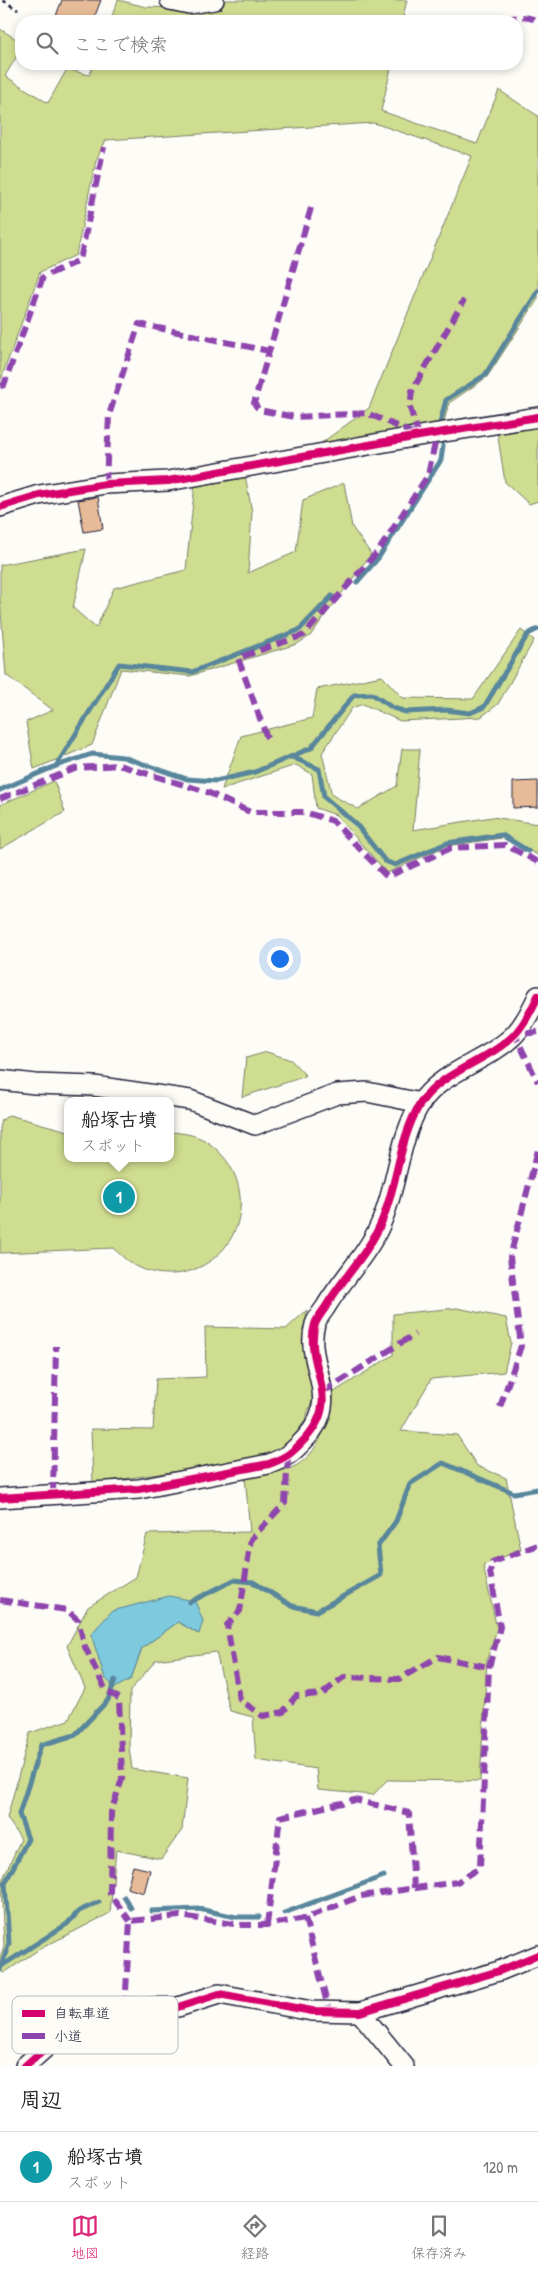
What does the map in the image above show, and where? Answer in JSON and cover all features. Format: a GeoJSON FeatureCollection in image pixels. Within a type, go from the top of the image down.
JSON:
{"type":"FeatureCollection","features":[{"type":"Feature","properties":{"kind":"street"},"geometry":{"type":"LineString","coordinates":[[170,0],[188,4],[214,0]]}},
{"type":"Feature","properties":{"kind":"street"},"geometry":{"type":"LineString","coordinates":[[0,506],[48,493],[106,484],[168,481],[419,436],[538,417]]}},
{"type":"Feature","properties":{"kind":"street"},"geometry":{"type":"LineString","coordinates":[[0,1498],[139,1489],[269,1464],[288,1457],[311,1433],[321,1414],[323,1392],[313,1346],[315,1324],[382,1222],[405,1136],[421,1103],[441,1082],[483,1058],[515,1035],[538,996]]}},
{"type":"Feature","properties":{"kind":"street"},"geometry":{"type":"LineString","coordinates":[[0,1080],[35,1084],[94,1086],[169,1097]]}},
{"type":"Feature","properties":{"kind":"street"},"geometry":{"type":"LineString","coordinates":[[174,1098],[190,1100],[255,1125],[337,1094],[367,1092],[421,1103]]}},
{"type":"Feature","properties":{"kind":"street"},"geometry":{"type":"LineString","coordinates":[[178,2007],[219,1994],[312,2011],[360,2012],[499,1971],[538,1955]]}},
{"type":"Feature","properties":{"kind":"street"},"geometry":{"type":"LineString","coordinates":[[360,2012],[404,2066]]}},
{"type":"Feature","properties":{"kind":"street"},"geometry":{"type":"LineString","coordinates":[[25,2066],[38,2054]]}},
{"type":"Feature","properties":{"kind":"path"},"geometry":{"type":"LineString","coordinates":[[3,0],[18,10]]}},
{"type":"Feature","properties":{"kind":"green space"},"geometry":{"type":"Polygon","coordinates":[[[118,0],[146,7],[181,8],[168,0],[407,0],[403,15],[112,15],[118,0]]]}},
{"type":"Feature","properties":{"kind":"green space"},"geometry":{"type":"Polygon","coordinates":[[[0,29],[15,38],[15,59],[5,76],[48,103],[66,70],[89,75],[91,70],[391,70],[381,111],[477,144],[499,90],[538,116],[538,299],[487,377],[449,403],[443,425],[312,450],[369,408],[472,156],[374,123],[106,140],[96,160],[76,255],[40,272],[0,382],[0,29]]]}},
{"type":"Feature","properties":{"kind":"green space"},"geometry":{"type":"Polygon","coordinates":[[[538,425],[538,501],[529,504],[505,482],[497,431],[538,425]]]}},
{"type":"Feature","properties":{"kind":"green space"},"geometry":{"type":"Polygon","coordinates":[[[245,475],[252,512],[248,573],[296,552],[303,500],[344,483],[352,527],[371,554],[310,636],[297,644],[190,676],[121,669],[92,745],[34,769],[26,722],[53,710],[6,675],[0,600],[0,565],[86,549],[73,608],[96,628],[114,588],[186,570],[195,483],[245,475]]]}},
{"type":"Feature","properties":{"kind":"green space"},"geometry":{"type":"Polygon","coordinates":[[[521,630],[534,640],[498,704],[481,717],[400,721],[363,704],[352,708],[322,753],[332,795],[358,809],[397,786],[402,749],[420,749],[413,830],[492,817],[538,824],[538,855],[502,838],[446,846],[387,873],[336,815],[316,808],[312,774],[296,765],[222,789],[241,736],[312,718],[317,689],[382,676],[403,698],[473,699],[521,630]]]}},
{"type":"Feature","properties":{"kind":"green space"},"geometry":{"type":"Polygon","coordinates":[[[54,781],[65,812],[0,849],[0,805],[54,781]]]}},
{"type":"Feature","properties":{"kind":"green space"},"geometry":{"type":"Polygon","coordinates":[[[267,1052],[291,1060],[306,1076],[242,1097],[246,1058],[267,1052]]]}},
{"type":"Feature","properties":{"kind":"green space"},"geometry":{"type":"Polygon","coordinates":[[[9,1115],[64,1130],[64,1162],[174,1162],[174,1132],[201,1138],[226,1160],[236,1178],[240,1198],[239,1218],[232,1236],[220,1253],[203,1265],[176,1274],[162,1274],[143,1269],[128,1261],[113,1248],[0,1253],[0,1128],[2,1120],[9,1115]]]}},
{"type":"Feature","properties":{"kind":"green space"},"geometry":{"type":"Polygon","coordinates":[[[457,1308],[506,1318],[511,1343],[504,1372],[431,1379],[401,1431],[457,1435],[477,1466],[506,1478],[521,1550],[483,1565],[497,1629],[487,1659],[480,1781],[387,1780],[373,1795],[318,1790],[316,1769],[256,1760],[253,1717],[230,1711],[216,1652],[156,1660],[130,1691],[129,1747],[132,1769],[188,1778],[182,1830],[161,1859],[116,1850],[110,1913],[38,1950],[4,1973],[0,1971],[0,1957],[4,1946],[1,1883],[21,1839],[7,1818],[30,1733],[68,1720],[85,1688],[67,1646],[88,1607],[136,1577],[147,1534],[250,1532],[245,1476],[286,1470],[310,1455],[322,1436],[334,1392],[393,1355],[393,1314],[457,1308]],[[113,1611],[91,1634],[105,1678],[131,1679],[142,1648],[178,1622],[198,1634],[203,1621],[113,1611]]]}},
{"type":"Feature","properties":{"kind":"green space"},"geometry":{"type":"Polygon","coordinates":[[[307,1310],[304,1344],[315,1393],[305,1420],[290,1443],[260,1460],[93,1483],[91,1429],[153,1430],[156,1379],[206,1377],[205,1327],[286,1329],[307,1310]]]}},
{"type":"Feature","properties":{"kind":"water"},"geometry":{"type":"Polygon","coordinates":[[[169,1596],[195,1601],[203,1621],[199,1634],[178,1622],[142,1648],[131,1679],[115,1688],[105,1678],[91,1634],[112,1611],[169,1596]]]}},
{"type":"Feature","properties":{"kind":"building"},"geometry":{"type":"Polygon","coordinates":[[[62,0],[101,0],[95,15],[56,15],[62,0]]]}},
{"type":"Feature","properties":{"kind":"building"},"geometry":{"type":"Polygon","coordinates":[[[98,497],[103,529],[84,532],[78,500],[98,497]]]}},
{"type":"Feature","properties":{"kind":"building"},"geometry":{"type":"Polygon","coordinates":[[[538,781],[538,807],[513,808],[513,782],[538,781]]]}},
{"type":"Feature","properties":{"kind":"building"},"geometry":{"type":"Polygon","coordinates":[[[133,1866],[150,1870],[144,1893],[127,1888],[133,1866]]]}},
{"type":"Feature","properties":{"kind":"waterway"},"geometry":{"type":"LineString","coordinates":[[440,423],[446,400],[485,375],[538,291]]}},
{"type":"Feature","properties":{"kind":"waterway"},"geometry":{"type":"LineString","coordinates":[[357,582],[379,557],[441,460],[443,445]]}},
{"type":"Feature","properties":{"kind":"waterway"},"geometry":{"type":"LineString","coordinates":[[56,766],[119,664],[192,672],[299,630],[332,596]]}},
{"type":"Feature","properties":{"kind":"waterway"},"geometry":{"type":"LineString","coordinates":[[0,790],[56,766],[92,754],[123,757],[187,779],[216,781],[255,772],[311,748],[354,695],[372,694],[393,708],[406,712],[446,710],[470,713],[484,707],[528,634],[538,629]]}},
{"type":"Feature","properties":{"kind":"waterway"},"geometry":{"type":"LineString","coordinates":[[292,757],[319,769],[324,797],[356,824],[385,861],[395,865],[447,843],[502,835],[528,851]]}},
{"type":"Feature","properties":{"kind":"waterway"},"geometry":{"type":"LineString","coordinates":[[190,1602],[234,1580],[253,1582],[292,1606],[317,1611],[381,1575],[378,1546],[396,1521],[410,1484],[443,1463],[514,1493],[538,1489]]}},
{"type":"Feature","properties":{"kind":"waterway"},"geometry":{"type":"LineString","coordinates":[[0,1970],[9,1943],[5,1883],[28,1839],[19,1814],[41,1745],[75,1735],[108,1700],[115,1680]]}},
{"type":"Feature","properties":{"kind":"waterway"},"geometry":{"type":"LineString","coordinates":[[284,1913],[384,1876]]}},
{"type":"Feature","properties":{"kind":"waterway"},"geometry":{"type":"LineString","coordinates":[[124,1897],[131,1908]]}},
{"type":"Feature","properties":{"kind":"waterway"},"geometry":{"type":"LineString","coordinates":[[3,1965],[67,1924],[79,1911],[99,1902]]}},
{"type":"Feature","properties":{"kind":"waterway"},"geometry":{"type":"LineString","coordinates":[[151,1911],[199,1909],[236,1917],[259,1917]]}},
{"type":"Feature","properties":{"kind":"marked path"},"geometry":{"type":"LineString","coordinates":[[523,17],[538,21]]}},
{"type":"Feature","properties":{"kind":"marked path"},"geometry":{"type":"LineString","coordinates":[[0,386],[4,385],[43,277],[80,260],[104,147]]}},
{"type":"Feature","properties":{"kind":"marked path"},"geometry":{"type":"LineString","coordinates":[[311,208],[254,403],[259,410],[295,417],[367,413],[419,436],[410,408],[412,391],[464,300]]}},
{"type":"Feature","properties":{"kind":"marked path"},"geometry":{"type":"LineString","coordinates":[[106,484],[109,415],[139,324],[269,351]]}},
{"type":"Feature","properties":{"kind":"marked path"},"geometry":{"type":"LineString","coordinates":[[267,738],[238,658],[304,635],[379,550],[428,475],[437,434]]}},
{"type":"Feature","properties":{"kind":"marked path"},"geometry":{"type":"LineString","coordinates":[[0,799],[77,768],[119,765],[207,792],[250,812],[304,812],[333,821],[387,877],[451,848],[505,845],[538,862]]}},
{"type":"Feature","properties":{"kind":"marked path"},"geometry":{"type":"LineString","coordinates":[[538,1032],[515,1035],[538,1082]]}},
{"type":"Feature","properties":{"kind":"marked path"},"geometry":{"type":"LineString","coordinates":[[500,1407],[521,1346],[510,1257],[538,1150]]}},
{"type":"Feature","properties":{"kind":"marked path"},"geometry":{"type":"LineString","coordinates":[[323,1392],[415,1334]]}},
{"type":"Feature","properties":{"kind":"marked path"},"geometry":{"type":"LineString","coordinates":[[53,1495],[56,1346]]}},
{"type":"Feature","properties":{"kind":"marked path"},"geometry":{"type":"LineString","coordinates":[[288,1457],[285,1503],[251,1539],[240,1611],[227,1625],[240,1700],[263,1716],[283,1712],[296,1696],[322,1694],[344,1677],[399,1679],[438,1657],[489,1667]]}},
{"type":"Feature","properties":{"kind":"marked path"},"geometry":{"type":"LineString","coordinates":[[126,1996],[130,1921],[180,1916],[241,1925],[267,1925],[305,1918],[361,1896],[457,1882],[480,1867],[489,1667],[500,1627],[490,1572],[492,1562],[538,1545]]}},
{"type":"Feature","properties":{"kind":"marked path"},"geometry":{"type":"LineString","coordinates":[[0,1600],[67,1610],[78,1620],[85,1647],[106,1691],[119,1698],[122,1779],[111,1812],[110,1894],[130,1921]]}},
{"type":"Feature","properties":{"kind":"marked path"},"geometry":{"type":"LineString","coordinates":[[267,1925],[280,1817],[355,1800],[409,1813],[414,1888]]}},
{"type":"Feature","properties":{"kind":"marked path"},"geometry":{"type":"LineString","coordinates":[[305,1918],[329,2011]]}},
{"type":"Feature","properties":{"kind":"cycle path"},"geometry":{"type":"LineString","coordinates":[[0,507],[39,495],[106,484],[168,481],[419,436],[538,417]]}},
{"type":"Feature","properties":{"kind":"cycle path"},"geometry":{"type":"LineString","coordinates":[[0,1498],[139,1489],[269,1464],[285,1457],[296,1448],[316,1423],[322,1409],[323,1395],[314,1354],[315,1324],[376,1234],[387,1208],[407,1133],[420,1104],[440,1083],[491,1053],[514,1035],[524,1022],[538,996]]}},
{"type":"Feature","properties":{"kind":"cycle path"},"geometry":{"type":"LineString","coordinates":[[178,2007],[219,1994],[312,2011],[360,2012],[499,1971],[538,1955]]}},
{"type":"Feature","properties":{"kind":"cycle path"},"geometry":{"type":"LineString","coordinates":[[25,2066],[38,2054]]}},
{"type":"Feature","properties":{"kind":"place","name":"船塚古墳"},"geometry":{"type":"Point","coordinates":[119,1197]}}]}
